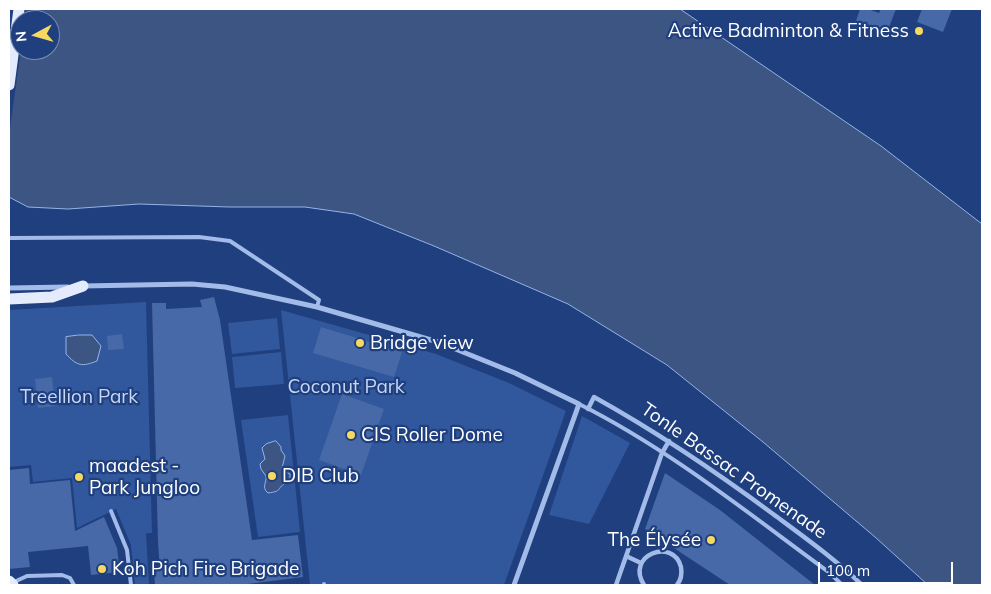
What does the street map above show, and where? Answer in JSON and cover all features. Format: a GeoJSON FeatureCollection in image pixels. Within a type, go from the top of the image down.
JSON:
{"type":"FeatureCollection","features":[{"type":"Feature","properties":{"kind":"main road"},"geometry":{"type":"LineString","coordinates":[[9,85],[19,9]]}},
{"type":"Feature","properties":{"kind":"main road"},"geometry":{"type":"LineString","coordinates":[[9,299],[52,297],[84,286]]}},
{"type":"Feature","properties":{"kind":"street"},"geometry":{"type":"LineString","coordinates":[[9,288],[192,284],[224,287],[317,307],[438,342],[515,373],[579,404],[514,585]]}},
{"type":"Feature","properties":{"kind":"street","name":"Tonle Bassac Promenade"},"geometry":{"type":"LineString","coordinates":[[588,409],[594,397],[669,441],[734,485],[839,563],[862,585]]}},
{"type":"Feature","properties":{"kind":"street"},"geometry":{"type":"LineString","coordinates":[[616,585],[662,453],[669,441]]}},
{"type":"Feature","properties":{"kind":"street"},"geometry":{"type":"LineString","coordinates":[[644,585],[640,578],[641,563],[652,553],[665,552],[679,562],[681,568],[678,584],[686,585]]}},
{"type":"Feature","properties":{"kind":"street"},"geometry":{"type":"LineString","coordinates":[[626,556],[641,563]]}},
{"type":"Feature","properties":{"kind":"lane"},"geometry":{"type":"LineString","coordinates":[[9,238],[199,237],[230,240],[319,300],[317,307]]}},
{"type":"Feature","properties":{"kind":"lane"},"geometry":{"type":"LineString","coordinates":[[579,404],[633,434],[726,496],[842,585]]}},
{"type":"Feature","properties":{"kind":"lane"},"geometry":{"type":"LineString","coordinates":[[112,511],[127,550],[131,585]]}},
{"type":"Feature","properties":{"kind":"lane"},"geometry":{"type":"LineString","coordinates":[[11,583],[27,576],[62,575],[70,578],[74,585]]}},
{"type":"Feature","properties":{"kind":"green space","name":"Treellion Park"},"geometry":{"type":"Polygon","coordinates":[[[146,302],[152,533],[146,533],[149,585],[135,585],[131,545],[116,509],[77,528],[72,478],[33,482],[31,465],[9,467],[9,310],[146,302]]]}},
{"type":"Feature","properties":{"kind":"green space","name":"Coconut Park"},"geometry":{"type":"Polygon","coordinates":[[[281,310],[436,354],[509,383],[566,411],[504,585],[310,585],[281,310]]]}},
{"type":"Feature","properties":{"kind":"green space"},"geometry":{"type":"Polygon","coordinates":[[[277,318],[280,349],[232,354],[228,323],[277,318]]]}},
{"type":"Feature","properties":{"kind":"green space"},"geometry":{"type":"Polygon","coordinates":[[[281,352],[284,384],[235,388],[232,357],[281,352]]]}},
{"type":"Feature","properties":{"kind":"green space","name":"DIB Club"},"geometry":{"type":"Polygon","coordinates":[[[288,415],[300,532],[258,537],[241,420],[288,415]]]}},
{"type":"Feature","properties":{"kind":"green space"},"geometry":{"type":"Polygon","coordinates":[[[582,416],[630,443],[589,524],[549,515],[582,416]]]}},
{"type":"Feature","properties":{"kind":"shaded area"},"geometry":{"type":"Polygon","coordinates":[[[9,9],[680,9],[881,146],[982,224],[982,585],[928,585],[875,537],[763,442],[667,365],[568,304],[434,246],[354,214],[305,207],[139,204],[68,209],[28,207],[9,197],[9,9]]]}},
{"type":"Feature","properties":{"kind":"shaded area"},"geometry":{"type":"Polygon","coordinates":[[[92,335],[101,346],[97,361],[84,365],[73,361],[66,354],[66,337],[92,335]]]}},
{"type":"Feature","properties":{"kind":"shaded area"},"geometry":{"type":"Polygon","coordinates":[[[276,441],[285,456],[283,471],[290,474],[290,478],[277,491],[268,493],[265,487],[266,476],[260,464],[265,459],[262,448],[266,444],[276,441]]]}},
{"type":"Feature","properties":{"kind":"pier"},"geometry":{"type":"Polygon","coordinates":[[[9,9],[26,9],[10,10],[10,60],[20,60],[9,135],[9,9]]]}},
{"type":"Feature","properties":{"kind":"building"},"geometry":{"type":"Polygon","coordinates":[[[860,9],[868,9],[879,13],[881,9],[896,9],[886,35],[855,24],[860,9]]]}},
{"type":"Feature","properties":{"kind":"building"},"geometry":{"type":"Polygon","coordinates":[[[922,9],[952,9],[943,32],[917,22],[922,9]]]}},
{"type":"Feature","properties":{"kind":"building"},"geometry":{"type":"Polygon","coordinates":[[[214,297],[220,320],[252,540],[298,535],[303,577],[240,585],[155,585],[154,571],[160,571],[152,303],[166,303],[166,309],[202,307],[200,300],[214,297]]]}},
{"type":"Feature","properties":{"kind":"building"},"geometry":{"type":"Polygon","coordinates":[[[321,327],[402,352],[394,377],[313,353],[321,327]]]}},
{"type":"Feature","properties":{"kind":"building"},"geometry":{"type":"Polygon","coordinates":[[[122,334],[124,349],[108,350],[107,336],[122,334]]]}},
{"type":"Feature","properties":{"kind":"building"},"geometry":{"type":"Polygon","coordinates":[[[52,377],[55,406],[38,408],[35,379],[52,377]]]}},
{"type":"Feature","properties":{"kind":"building","name":"CIS Roller Dome"},"geometry":{"type":"Polygon","coordinates":[[[342,394],[384,409],[361,475],[319,460],[342,394]]]}},
{"type":"Feature","properties":{"kind":"building"},"geometry":{"type":"Polygon","coordinates":[[[29,468],[30,484],[70,480],[75,531],[104,517],[117,548],[120,572],[91,575],[88,546],[28,552],[30,567],[9,569],[9,470],[29,468]]]}},
{"type":"Feature","properties":{"kind":"building","name":"The Élysée"},"geometry":{"type":"Polygon","coordinates":[[[665,473],[720,510],[815,585],[730,585],[645,529],[665,473]]]}},
{"type":"Feature","properties":{"kind":"place","name":"Active Badminton & Fitness"},"geometry":{"type":"Point","coordinates":[919,31]}},
{"type":"Feature","properties":{"kind":"place","name":"Bridge view"},"geometry":{"type":"Point","coordinates":[360,343]}},
{"type":"Feature","properties":{"kind":"place","name":"CIS Roller Dome"},"geometry":{"type":"Point","coordinates":[351,435]}},
{"type":"Feature","properties":{"kind":"place","name":"DIB Club"},"geometry":{"type":"Point","coordinates":[272,476]}},
{"type":"Feature","properties":{"kind":"place","name":"maadest - Park Jungloo"},"geometry":{"type":"Point","coordinates":[79,477]}},
{"type":"Feature","properties":{"kind":"place","name":"The Élysée"},"geometry":{"type":"Point","coordinates":[711,540]}},
{"type":"Feature","properties":{"kind":"place","name":"Koh Pich Fire Brigade"},"geometry":{"type":"Point","coordinates":[102,569]}}]}
